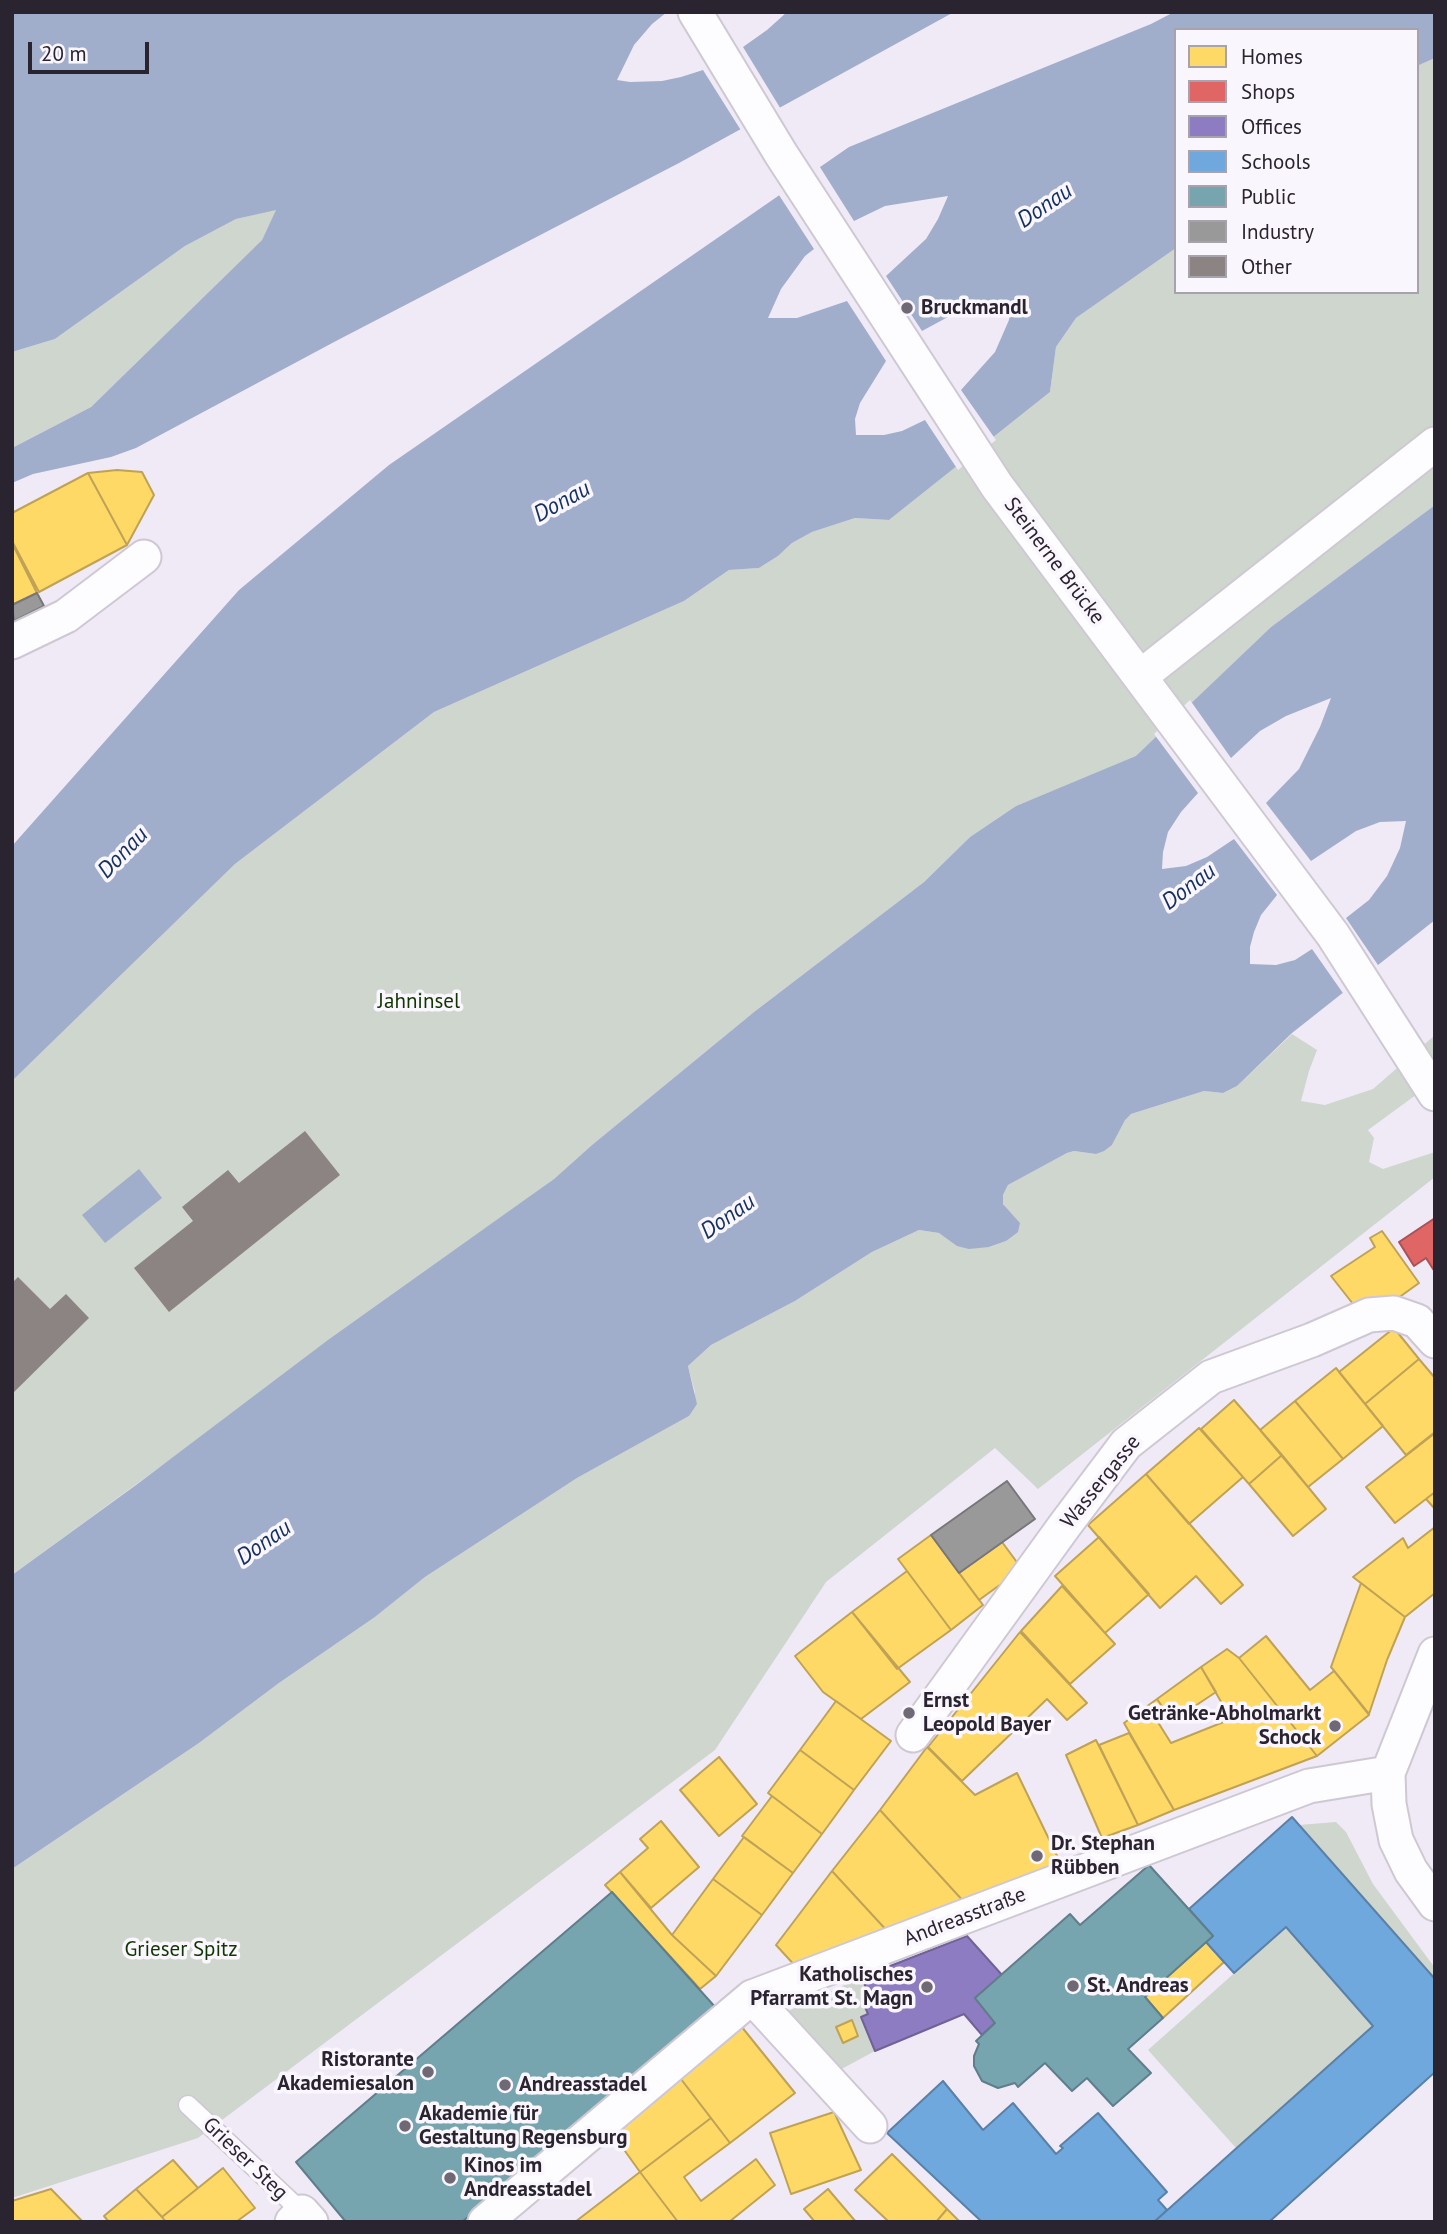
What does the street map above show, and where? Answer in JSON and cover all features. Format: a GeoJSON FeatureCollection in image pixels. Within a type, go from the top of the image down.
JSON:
{"type":"FeatureCollection","features":[{"type":"Feature","properties":{"kind":"street","name":"Steinerne Brücke"},"geometry":{"type":"LineString","coordinates":[[695,12],[781,155],[997,486],[1333,935],[1435,1094]]}},
{"type":"Feature","properties":{"kind":"street"},"geometry":{"type":"LineString","coordinates":[[1141,676],[1435,444]]}},
{"type":"Feature","properties":{"kind":"street"},"geometry":{"type":"LineString","coordinates":[[12,642],[66,615],[144,557]]}},
{"type":"Feature","properties":{"kind":"street","name":"Wassergasse"},"geometry":{"type":"LineString","coordinates":[[913,1735],[1126,1444],[1211,1377],[1312,1340],[1369,1315],[1394,1313],[1417,1321],[1435,1341]]}},
{"type":"Feature","properties":{"kind":"street"},"geometry":{"type":"LineString","coordinates":[[1435,1654],[1388,1773],[1389,1804],[1396,1840],[1411,1871],[1435,1904]]}},
{"type":"Feature","properties":{"kind":"street","name":"Andreasstraße"},"geometry":{"type":"LineString","coordinates":[[485,2222],[752,1997],[1310,1786],[1388,1773]]}},
{"type":"Feature","properties":{"kind":"street"},"geometry":{"type":"LineString","coordinates":[[752,1997],[870,2126]]}},
{"type":"Feature","properties":{"kind":"lane","name":"Grieser Steg"},"geometry":{"type":"LineString","coordinates":[[188,2105],[302,2219]]}},
{"type":"Feature","properties":{"kind":"green space","name":"Jahninsel"},"geometry":{"type":"Polygon","coordinates":[[[1435,58],[1435,505],[1271,627],[1136,757],[1016,806],[970,837],[924,882],[754,1012],[554,1179],[12,1575],[12,1081],[235,864],[434,712],[684,601],[729,570],[759,568],[792,543],[812,532],[855,518],[889,520],[1050,392],[1056,347],[1076,318],[1174,249],[1174,294],[1419,294],[1419,65],[1435,58]]]}},
{"type":"Feature","properties":{"kind":"green space"},"geometry":{"type":"Polygon","coordinates":[[[277,209],[262,240],[91,407],[12,448],[12,352],[55,339],[185,246],[236,219],[277,209]]]}},
{"type":"Feature","properties":{"kind":"green space","name":"Grieser Spitz"},"geometry":{"type":"Polygon","coordinates":[[[1292,1034],[1317,1050],[1301,1101],[1325,1105],[1373,1089],[1435,1035],[1435,1081],[1368,1130],[1374,1138],[1369,1162],[1383,1169],[1435,1152],[1435,1177],[1038,1489],[995,1448],[826,1582],[715,1750],[198,2138],[12,2198],[12,1869],[199,1743],[279,1683],[375,1617],[425,1577],[577,1478],[689,1416],[695,1392],[688,1366],[711,1345],[795,1301],[872,1252],[919,1230],[989,1247],[1006,1241],[1017,1220],[1003,1204],[1003,1195],[1008,1185],[1067,1153],[1074,1151],[1096,1154],[1112,1145],[1125,1119],[1131,1114],[1204,1091],[1223,1093],[1237,1086],[1292,1034]]]}},
{"type":"Feature","properties":{"kind":"green space"},"geometry":{"type":"Polygon","coordinates":[[[1336,1822],[1346,1832],[1373,1884],[1435,1968],[1435,1979],[1299,1825],[1336,1822]]]}},
{"type":"Feature","properties":{"kind":"green space"},"geometry":{"type":"Polygon","coordinates":[[[1286,1927],[1373,2026],[1236,2148],[1148,2050],[1286,1927]]]}},
{"type":"Feature","properties":{"kind":"green space"},"geometry":{"type":"Polygon","coordinates":[[[862,1977],[869,1997],[868,2014],[861,2017],[875,2051],[836,2072],[786,2012],[862,1977]]]}},
{"type":"Feature","properties":{"kind":"water"},"geometry":{"type":"Polygon","coordinates":[[[12,12],[954,12],[679,163],[136,448],[111,457],[33,474],[12,483],[12,448],[91,407],[262,240],[276,210],[236,219],[185,246],[55,339],[12,352],[12,12]]]}},
{"type":"Feature","properties":{"kind":"water","name":"Donau"},"geometry":{"type":"Polygon","coordinates":[[[1174,12],[1435,12],[1435,58],[1419,65],[1419,28],[1174,28],[1174,249],[1076,318],[1056,347],[1050,392],[889,520],[855,518],[812,532],[792,543],[759,568],[729,570],[684,601],[434,712],[235,864],[12,1081],[12,846],[239,590],[389,465],[849,147],[1151,24],[1174,12]]]}},
{"type":"Feature","properties":{"kind":"water","name":"Donau"},"geometry":{"type":"Polygon","coordinates":[[[1435,505],[1435,920],[1292,1033],[1237,1086],[1223,1093],[1204,1091],[1131,1114],[1112,1145],[1104,1151],[1096,1154],[1074,1151],[1067,1153],[1008,1185],[1003,1195],[1003,1204],[1020,1223],[1018,1232],[1006,1241],[989,1247],[969,1249],[957,1246],[939,1233],[919,1230],[872,1252],[795,1301],[711,1345],[688,1366],[697,1404],[689,1416],[577,1478],[425,1577],[375,1617],[279,1683],[199,1743],[12,1869],[12,1575],[328,1340],[554,1179],[754,1012],[924,882],[970,837],[1016,806],[1136,756],[1271,627],[1435,505]]]}},
{"type":"Feature","properties":{"kind":"water"},"geometry":{"type":"Polygon","coordinates":[[[139,1169],[162,1198],[105,1243],[82,1215],[139,1169]]]}},
{"type":"Feature","properties":{"kind":"pier"},"geometry":{"type":"Polygon","coordinates":[[[667,12],[787,12],[743,47],[782,111],[742,132],[703,70],[662,81],[617,80],[634,45],[652,24],[667,12]]]}},
{"type":"Feature","properties":{"kind":"pier"},"geometry":{"type":"Polygon","coordinates":[[[818,164],[854,221],[885,206],[948,196],[926,239],[886,276],[922,331],[959,311],[991,303],[1011,303],[1009,320],[995,352],[961,390],[996,440],[958,470],[925,420],[902,431],[884,435],[856,435],[855,419],[860,403],[886,361],[847,301],[797,318],[768,318],[781,289],[805,256],[814,249],[777,192],[818,164]]]}},
{"type":"Feature","properties":{"kind":"pier"},"geometry":{"type":"Polygon","coordinates":[[[1331,698],[1299,769],[1266,803],[1311,861],[1356,831],[1380,822],[1406,821],[1400,848],[1387,876],[1369,900],[1346,918],[1380,968],[1345,996],[1312,949],[1295,960],[1276,965],[1250,964],[1250,947],[1254,932],[1261,915],[1277,895],[1234,839],[1207,857],[1186,866],[1162,869],[1168,832],[1198,793],[1154,734],[1190,700],[1231,758],[1260,731],[1286,716],[1331,698]]]}},
{"type":"Feature","properties":{"kind":"building: Homes"},"geometry":{"type":"Polygon","coordinates":[[[117,470],[142,472],[154,495],[127,545],[88,473],[117,470]]]}},
{"type":"Feature","properties":{"kind":"building: Homes"},"geometry":{"type":"Polygon","coordinates":[[[88,473],[127,545],[39,592],[12,541],[12,513],[88,473]]]}},
{"type":"Feature","properties":{"kind":"building: Homes"},"geometry":{"type":"Polygon","coordinates":[[[12,543],[37,593],[12,605],[12,543]]]}},
{"type":"Feature","properties":{"kind":"building: Homes"},"geometry":{"type":"Polygon","coordinates":[[[1382,1231],[1419,1283],[1394,1301],[1357,1309],[1331,1276],[1375,1247],[1370,1238],[1382,1231]]]}},
{"type":"Feature","properties":{"kind":"building: Homes"},"geometry":{"type":"Polygon","coordinates":[[[1394,1328],[1419,1359],[1365,1404],[1339,1372],[1394,1328]]]}},
{"type":"Feature","properties":{"kind":"building: Homes"},"geometry":{"type":"Polygon","coordinates":[[[1419,1359],[1435,1378],[1435,1432],[1406,1455],[1365,1404],[1419,1359]]]}},
{"type":"Feature","properties":{"kind":"building: Homes"},"geometry":{"type":"Polygon","coordinates":[[[1336,1368],[1383,1426],[1343,1459],[1295,1401],[1336,1368]]]}},
{"type":"Feature","properties":{"kind":"building: Homes"},"geometry":{"type":"Polygon","coordinates":[[[1234,1400],[1282,1455],[1249,1484],[1201,1429],[1234,1400]]]}},
{"type":"Feature","properties":{"kind":"building: Homes"},"geometry":{"type":"Polygon","coordinates":[[[1295,1401],[1343,1459],[1308,1487],[1260,1430],[1295,1401]]]}},
{"type":"Feature","properties":{"kind":"building: Homes"},"geometry":{"type":"Polygon","coordinates":[[[1199,1428],[1243,1477],[1189,1524],[1146,1474],[1199,1428]]]}},
{"type":"Feature","properties":{"kind":"building: Homes"},"geometry":{"type":"Polygon","coordinates":[[[1435,1433],[1435,1492],[1395,1523],[1366,1487],[1435,1433]]]}},
{"type":"Feature","properties":{"kind":"building: Homes"},"geometry":{"type":"Polygon","coordinates":[[[1282,1455],[1326,1509],[1293,1536],[1249,1484],[1282,1455]]]}},
{"type":"Feature","properties":{"kind":"building: Homes"},"geometry":{"type":"Polygon","coordinates":[[[1146,1474],[1243,1585],[1221,1604],[1196,1576],[1160,1608],[1088,1525],[1146,1474]]]}},
{"type":"Feature","properties":{"kind":"building: Homes"},"geometry":{"type":"Polygon","coordinates":[[[1435,1492],[1435,1509],[1426,1499],[1435,1492]]]}},
{"type":"Feature","properties":{"kind":"building: Homes"},"geometry":{"type":"Polygon","coordinates":[[[1435,1527],[1435,1593],[1405,1617],[1353,1577],[1403,1538],[1408,1548],[1435,1527]]]}},
{"type":"Feature","properties":{"kind":"building: Homes"},"geometry":{"type":"Polygon","coordinates":[[[931,1535],[983,1605],[951,1630],[898,1559],[931,1535]]]}},
{"type":"Feature","properties":{"kind":"building: Homes"},"geometry":{"type":"Polygon","coordinates":[[[1099,1537],[1149,1594],[1105,1633],[1055,1576],[1099,1537]]]}},
{"type":"Feature","properties":{"kind":"building: Homes"},"geometry":{"type":"Polygon","coordinates":[[[1002,1542],[1022,1569],[979,1600],[959,1573],[1002,1542]]]}},
{"type":"Feature","properties":{"kind":"building: Homes"},"geometry":{"type":"Polygon","coordinates":[[[907,1571],[951,1630],[897,1669],[852,1612],[907,1571]]]}},
{"type":"Feature","properties":{"kind":"building: Homes"},"geometry":{"type":"Polygon","coordinates":[[[1361,1583],[1405,1617],[1369,1714],[1331,1667],[1361,1583]]]}},
{"type":"Feature","properties":{"kind":"building: Homes"},"geometry":{"type":"Polygon","coordinates":[[[1062,1586],[1115,1644],[1070,1684],[1021,1631],[1062,1586]]]}},
{"type":"Feature","properties":{"kind":"building: Homes"},"geometry":{"type":"Polygon","coordinates":[[[852,1612],[910,1682],[861,1719],[823,1692],[795,1656],[852,1612]]]}},
{"type":"Feature","properties":{"kind":"building: Homes"},"geometry":{"type":"Polygon","coordinates":[[[1020,1632],[1087,1703],[1067,1720],[1047,1699],[962,1781],[928,1747],[1020,1632]]]}},
{"type":"Feature","properties":{"kind":"building: Homes"},"geometry":{"type":"Polygon","coordinates":[[[1266,1636],[1310,1690],[1334,1671],[1369,1715],[1317,1756],[1239,1658],[1266,1636]]]}},
{"type":"Feature","properties":{"kind":"building: Homes"},"geometry":{"type":"Polygon","coordinates":[[[1227,1649],[1239,1658],[1317,1756],[1174,1810],[1124,1723],[1157,1699],[1166,1712],[1156,1719],[1171,1743],[1231,1719],[1201,1667],[1227,1649]]]}},
{"type":"Feature","properties":{"kind":"building: Homes"},"geometry":{"type":"Polygon","coordinates":[[[1201,1667],[1216,1692],[1177,1718],[1172,1709],[1166,1712],[1157,1699],[1201,1667]]]}},
{"type":"Feature","properties":{"kind":"building: Homes"},"geometry":{"type":"Polygon","coordinates":[[[836,1701],[891,1741],[854,1790],[800,1750],[836,1701]]]}},
{"type":"Feature","properties":{"kind":"building: Homes"},"geometry":{"type":"Polygon","coordinates":[[[1129,1733],[1174,1810],[1138,1825],[1099,1745],[1129,1733]]]}},
{"type":"Feature","properties":{"kind":"building: Homes"},"geometry":{"type":"Polygon","coordinates":[[[1096,1740],[1138,1825],[1102,1838],[1066,1755],[1096,1740]]]}},
{"type":"Feature","properties":{"kind":"building: Homes"},"geometry":{"type":"Polygon","coordinates":[[[927,1747],[975,1795],[1017,1773],[1061,1864],[965,1903],[880,1810],[927,1747]]]}},
{"type":"Feature","properties":{"kind":"building: Homes"},"geometry":{"type":"Polygon","coordinates":[[[800,1750],[854,1790],[822,1834],[768,1793],[800,1750]]]}},
{"type":"Feature","properties":{"kind":"building: Homes"},"geometry":{"type":"Polygon","coordinates":[[[719,1757],[757,1804],[719,1836],[680,1790],[719,1757]]]}},
{"type":"Feature","properties":{"kind":"building: Homes"},"geometry":{"type":"Polygon","coordinates":[[[772,1796],[822,1834],[793,1873],[742,1836],[772,1796]]]}},
{"type":"Feature","properties":{"kind":"building: Homes"},"geometry":{"type":"Polygon","coordinates":[[[880,1810],[965,1903],[889,1933],[832,1871],[880,1810]]]}},
{"type":"Feature","properties":{"kind":"building: Homes"},"geometry":{"type":"Polygon","coordinates":[[[661,1821],[699,1867],[651,1908],[620,1872],[648,1848],[640,1839],[661,1821]]]}},
{"type":"Feature","properties":{"kind":"building: Homes"},"geometry":{"type":"Polygon","coordinates":[[[744,1837],[793,1873],[762,1915],[713,1879],[744,1837]]]}},
{"type":"Feature","properties":{"kind":"building: Homes"},"geometry":{"type":"Polygon","coordinates":[[[832,1871],[889,1933],[798,1969],[776,1945],[832,1871]]]}},
{"type":"Feature","properties":{"kind":"building: Homes"},"geometry":{"type":"Polygon","coordinates":[[[620,1872],[672,1935],[716,1976],[700,1989],[605,1885],[620,1872]]]}},
{"type":"Feature","properties":{"kind":"building: Homes"},"geometry":{"type":"Polygon","coordinates":[[[713,1879],[762,1915],[716,1976],[672,1935],[713,1879]]]}},
{"type":"Feature","properties":{"kind":"building: Homes"},"geometry":{"type":"Polygon","coordinates":[[[1206,1942],[1224,1962],[1163,2018],[1145,1997],[1206,1942]]]}},
{"type":"Feature","properties":{"kind":"building: Homes"},"geometry":{"type":"Polygon","coordinates":[[[852,2020],[858,2036],[843,2043],[836,2027],[852,2020]]]}},
{"type":"Feature","properties":{"kind":"building: Homes"},"geometry":{"type":"Polygon","coordinates":[[[737,2021],[795,2093],[730,2143],[674,2070],[737,2021]]]}},
{"type":"Feature","properties":{"kind":"building: Homes"},"geometry":{"type":"Polygon","coordinates":[[[674,2070],[711,2118],[640,2172],[607,2126],[674,2070]]]}},
{"type":"Feature","properties":{"kind":"building: Homes"},"geometry":{"type":"Polygon","coordinates":[[[834,2112],[861,2170],[791,2194],[770,2133],[834,2112]]]}},
{"type":"Feature","properties":{"kind":"building: Homes"},"geometry":{"type":"Polygon","coordinates":[[[711,2118],[730,2143],[684,2177],[701,2201],[756,2159],[775,2185],[729,2222],[678,2222],[640,2172],[711,2118]]]}},
{"type":"Feature","properties":{"kind":"building: Homes"},"geometry":{"type":"Polygon","coordinates":[[[892,2154],[947,2209],[936,2222],[889,2222],[855,2190],[892,2154]]]}},
{"type":"Feature","properties":{"kind":"building: Homes"},"geometry":{"type":"Polygon","coordinates":[[[173,2160],[198,2188],[162,2217],[136,2189],[173,2160]]]}},
{"type":"Feature","properties":{"kind":"building: Homes"},"geometry":{"type":"Polygon","coordinates":[[[223,2168],[255,2208],[236,2222],[166,2222],[162,2217],[223,2168]]]}},
{"type":"Feature","properties":{"kind":"building: Homes"},"geometry":{"type":"Polygon","coordinates":[[[640,2172],[678,2222],[575,2222],[640,2172]]]}},
{"type":"Feature","properties":{"kind":"building: Homes"},"geometry":{"type":"Polygon","coordinates":[[[51,2189],[83,2222],[12,2222],[12,2201],[51,2189]]]}},
{"type":"Feature","properties":{"kind":"building: Homes"},"geometry":{"type":"Polygon","coordinates":[[[136,2189],[166,2222],[109,2222],[104,2216],[136,2189]]]}},
{"type":"Feature","properties":{"kind":"building: Homes"},"geometry":{"type":"Polygon","coordinates":[[[828,2189],[856,2222],[815,2222],[804,2209],[828,2189]]]}},
{"type":"Feature","properties":{"kind":"building: Homes"},"geometry":{"type":"Polygon","coordinates":[[[947,2209],[960,2222],[936,2222],[947,2209]]]}},
{"type":"Feature","properties":{"kind":"building: Shops"},"geometry":{"type":"Polygon","coordinates":[[[1435,1218],[1435,1272],[1426,1258],[1414,1266],[1399,1242],[1435,1218]]]}},
{"type":"Feature","properties":{"kind":"building: Offices","name":"Katholisches Pfarramt St. Magn"},"geometry":{"type":"Polygon","coordinates":[[[967,1936],[1002,1975],[975,1998],[995,2023],[982,2035],[964,2014],[875,2051],[861,2017],[868,2014],[862,2000],[869,1997],[862,1977],[967,1936]]]}},
{"type":"Feature","properties":{"kind":"building: Schools"},"geometry":{"type":"Polygon","coordinates":[[[1292,1817],[1435,1979],[1435,2072],[1269,2222],[1154,2222],[1373,2026],[1286,1927],[1234,1973],[1206,1942],[1213,1936],[1189,1909],[1292,1817]]]}},
{"type":"Feature","properties":{"kind":"building: Schools"},"geometry":{"type":"Polygon","coordinates":[[[943,2081],[983,2130],[1013,2103],[1056,2154],[1063,2148],[1060,2146],[1098,2113],[1167,2192],[1158,2200],[1167,2210],[1154,2222],[982,2222],[887,2133],[943,2081]]]}},
{"type":"Feature","properties":{"kind":"building: Public","name":"St. Andreas"},"geometry":{"type":"Polygon","coordinates":[[[1149,1865],[1213,1936],[1145,1997],[1163,2018],[1128,2049],[1151,2073],[1113,2106],[1087,2078],[1072,2091],[1045,2063],[1018,2087],[1015,2083],[998,2088],[982,2081],[974,2066],[974,2056],[979,2044],[976,2041],[995,2023],[975,1998],[1070,1914],[1080,1925],[1149,1865]]]}},
{"type":"Feature","properties":{"kind":"building: Public","name":"Andreasstadel"},"geometry":{"type":"Polygon","coordinates":[[[612,1892],[716,2008],[462,2222],[346,2222],[296,2162],[612,1892]]]}},
{"type":"Feature","properties":{"kind":"building: Industry"},"geometry":{"type":"Polygon","coordinates":[[[37,593],[44,606],[14,621],[12,605],[37,593]]]}},
{"type":"Feature","properties":{"kind":"building: Industry"},"geometry":{"type":"Polygon","coordinates":[[[1007,1481],[1035,1519],[959,1573],[931,1535],[1007,1481]]]}},
{"type":"Feature","properties":{"kind":"building: Other"},"geometry":{"type":"Polygon","coordinates":[[[305,1131],[340,1175],[169,1312],[134,1268],[193,1221],[182,1207],[228,1170],[239,1183],[305,1131]]]}},
{"type":"Feature","properties":{"kind":"building: Other"},"geometry":{"type":"Polygon","coordinates":[[[18,1277],[50,1309],[66,1294],[89,1318],[12,1394],[12,1283],[18,1277]]]}},
{"type":"Feature","properties":{"kind":"place","name":"Bruckmandl"},"geometry":{"type":"Point","coordinates":[907,308]}},
{"type":"Feature","properties":{"kind":"place","name":"Ernst Leopold Bayer"},"geometry":{"type":"Point","coordinates":[909,1713]}},
{"type":"Feature","properties":{"kind":"place","name":"Getränke-Abholmarkt Schock"},"geometry":{"type":"Point","coordinates":[1335,1726]}},
{"type":"Feature","properties":{"kind":"place","name":"Dr. Stephan Rübben"},"geometry":{"type":"Point","coordinates":[1037,1856]}},
{"type":"Feature","properties":{"kind":"place","name":"St. Andreas"},"geometry":{"type":"Point","coordinates":[1073,1986]}},
{"type":"Feature","properties":{"kind":"place","name":"Katholisches Pfarramt St. Magn"},"geometry":{"type":"Point","coordinates":[927,1987]}},
{"type":"Feature","properties":{"kind":"place","name":"Ristorante Akademiesalon"},"geometry":{"type":"Point","coordinates":[428,2072]}},
{"type":"Feature","properties":{"kind":"place","name":"Andreasstadel"},"geometry":{"type":"Point","coordinates":[505,2085]}},
{"type":"Feature","properties":{"kind":"place","name":"Akademie für Gestaltung Regensburg"},"geometry":{"type":"Point","coordinates":[405,2126]}},
{"type":"Feature","properties":{"kind":"place","name":"Kinos im Andreasstadel"},"geometry":{"type":"Point","coordinates":[450,2178]}}]}
